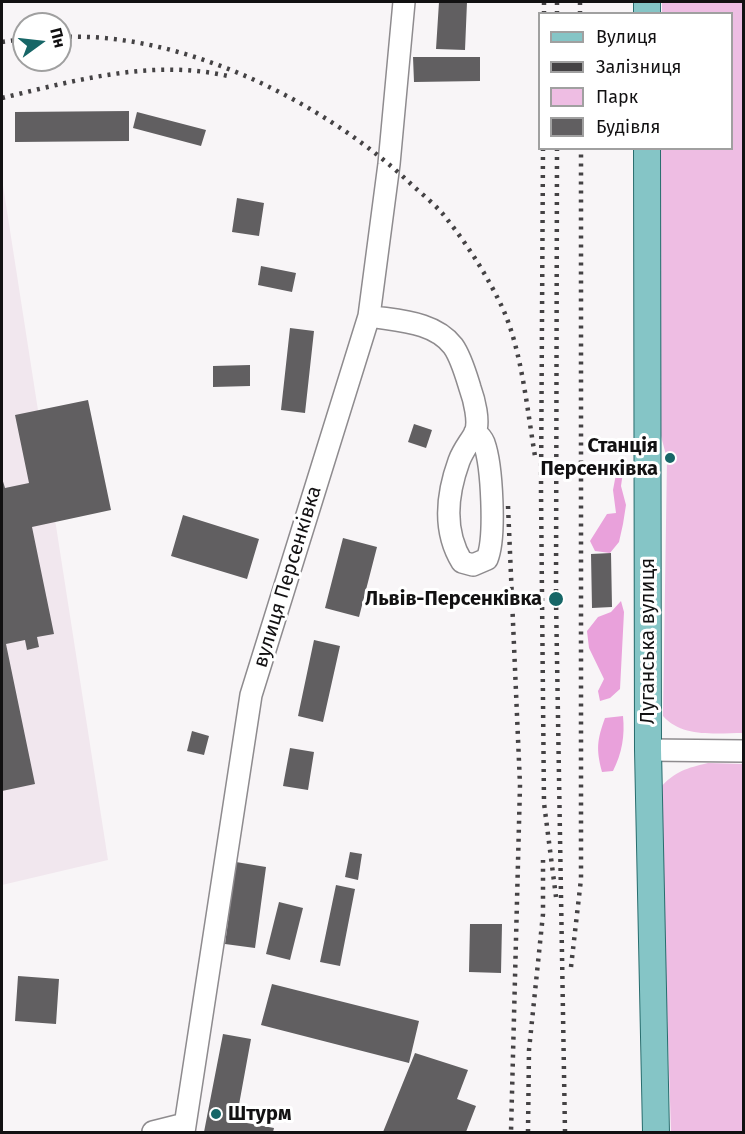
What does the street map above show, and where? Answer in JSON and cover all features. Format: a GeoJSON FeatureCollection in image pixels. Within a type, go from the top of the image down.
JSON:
{"type":"FeatureCollection","features":[{"type":"Feature","properties":{"kind":"main road","name":"Луганська вулиця"},"geometry":{"type":"LineString","coordinates":[[647,150],[648,750],[656,1132]]}},
{"type":"Feature","properties":{"kind":"street","name":"вулиця Персенківка"},"geometry":{"type":"LineString","coordinates":[[153,1132],[185,1128],[251,695],[369,316],[389,164],[404,2]]}},
{"type":"Feature","properties":{"kind":"street"},"geometry":{"type":"LineString","coordinates":[[369,316],[423,326],[439,332],[454,347],[475,404],[476,432],[458,461],[448,516],[449,532],[454,549],[462,562],[473,565],[488,559],[492,541],[489,467],[484,440],[476,432]]}},
{"type":"Feature","properties":{"kind":"street"},"geometry":{"type":"LineString","coordinates":[[648,750],[744,751]]}},
{"type":"Feature","properties":{"kind":"shaded area"},"geometry":{"type":"Polygon","coordinates":[[[2,179],[108,860],[2,885],[2,179]]]}},
{"type":"Feature","properties":{"kind":"shaded area"},"geometry":{"type":"Polygon","coordinates":[[[623,472],[621,486],[626,505],[619,542],[610,553],[595,551],[590,541],[607,514],[616,513],[613,490],[616,474],[623,472]]]}},
{"type":"Feature","properties":{"kind":"shaded area"},"geometry":{"type":"Polygon","coordinates":[[[621,601],[624,612],[620,689],[610,698],[600,701],[598,691],[604,679],[589,648],[587,631],[598,617],[611,612],[621,601]]]}},
{"type":"Feature","properties":{"kind":"shaded area"},"geometry":{"type":"Polygon","coordinates":[[[623,716],[624,730],[619,758],[613,771],[602,772],[598,745],[605,718],[623,716]]]}},
{"type":"Feature","properties":{"kind":"green space"},"geometry":{"type":"Polygon","coordinates":[[[662,2],[743,2],[743,733],[690,731],[671,723],[663,716],[667,459],[660,432],[661,150],[733,150],[733,12],[662,12],[662,2]]]}},
{"type":"Feature","properties":{"kind":"green space"},"geometry":{"type":"Polygon","coordinates":[[[708,763],[743,764],[743,1132],[671,1132],[660,788],[682,771],[708,763]]]}},
{"type":"Feature","properties":{"kind":"building"},"geometry":{"type":"Polygon","coordinates":[[[439,2],[467,2],[465,50],[436,49],[439,2]]]}},
{"type":"Feature","properties":{"kind":"building"},"geometry":{"type":"Polygon","coordinates":[[[413,57],[480,57],[480,81],[414,82],[413,57]]]}},
{"type":"Feature","properties":{"kind":"building"},"geometry":{"type":"Polygon","coordinates":[[[129,111],[129,141],[15,142],[15,112],[129,111]]]}},
{"type":"Feature","properties":{"kind":"building"},"geometry":{"type":"Polygon","coordinates":[[[137,112],[206,130],[201,146],[133,128],[137,112]]]}},
{"type":"Feature","properties":{"kind":"building"},"geometry":{"type":"Polygon","coordinates":[[[237,198],[264,203],[259,236],[232,232],[237,198]]]}},
{"type":"Feature","properties":{"kind":"building"},"geometry":{"type":"Polygon","coordinates":[[[261,266],[296,273],[292,292],[258,285],[261,266]]]}},
{"type":"Feature","properties":{"kind":"building"},"geometry":{"type":"Polygon","coordinates":[[[290,328],[314,331],[305,413],[281,410],[290,328]]]}},
{"type":"Feature","properties":{"kind":"building"},"geometry":{"type":"Polygon","coordinates":[[[250,365],[250,386],[213,387],[213,366],[250,365]]]}},
{"type":"Feature","properties":{"kind":"building"},"geometry":{"type":"Polygon","coordinates":[[[88,400],[111,510],[32,527],[54,634],[37,637],[39,647],[27,650],[25,640],[6,644],[35,784],[2,791],[2,478],[5,488],[29,483],[15,415],[88,400]]]}},
{"type":"Feature","properties":{"kind":"building"},"geometry":{"type":"Polygon","coordinates":[[[414,424],[432,430],[426,448],[408,442],[414,424]]]}},
{"type":"Feature","properties":{"kind":"building"},"geometry":{"type":"Polygon","coordinates":[[[183,515],[259,539],[247,579],[171,556],[183,515]]]}},
{"type":"Feature","properties":{"kind":"building"},"geometry":{"type":"Polygon","coordinates":[[[343,538],[377,547],[359,617],[325,608],[343,538]]]}},
{"type":"Feature","properties":{"kind":"building"},"geometry":{"type":"Polygon","coordinates":[[[611,553],[612,607],[592,608],[591,554],[611,553]]]}},
{"type":"Feature","properties":{"kind":"building"},"geometry":{"type":"Polygon","coordinates":[[[314,640],[340,646],[323,722],[298,716],[314,640]]]}},
{"type":"Feature","properties":{"kind":"building"},"geometry":{"type":"Polygon","coordinates":[[[192,731],[209,736],[204,755],[187,751],[192,731]]]}},
{"type":"Feature","properties":{"kind":"building"},"geometry":{"type":"Polygon","coordinates":[[[290,748],[314,752],[308,790],[283,786],[290,748]]]}},
{"type":"Feature","properties":{"kind":"building"},"geometry":{"type":"Polygon","coordinates":[[[350,852],[362,854],[358,880],[345,877],[350,852]]]}},
{"type":"Feature","properties":{"kind":"building"},"geometry":{"type":"Polygon","coordinates":[[[236,862],[266,867],[255,948],[225,944],[236,862]]]}},
{"type":"Feature","properties":{"kind":"building"},"geometry":{"type":"Polygon","coordinates":[[[336,885],[355,889],[340,966],[320,962],[336,885]]]}},
{"type":"Feature","properties":{"kind":"building"},"geometry":{"type":"Polygon","coordinates":[[[279,902],[303,908],[290,960],[266,954],[279,902]]]}},
{"type":"Feature","properties":{"kind":"building"},"geometry":{"type":"Polygon","coordinates":[[[470,924],[502,924],[501,973],[469,972],[470,924]]]}},
{"type":"Feature","properties":{"kind":"building"},"geometry":{"type":"Polygon","coordinates":[[[18,976],[59,979],[56,1024],[15,1021],[18,976]]]}},
{"type":"Feature","properties":{"kind":"building"},"geometry":{"type":"Polygon","coordinates":[[[272,984],[419,1021],[409,1063],[261,1025],[272,984]]]}},
{"type":"Feature","properties":{"kind":"building"},"geometry":{"type":"Polygon","coordinates":[[[223,1034],[251,1039],[236,1121],[274,1128],[273,1132],[204,1132],[223,1034]]]}},
{"type":"Feature","properties":{"kind":"building"},"geometry":{"type":"Polygon","coordinates":[[[415,1053],[468,1070],[457,1099],[476,1106],[466,1132],[383,1132],[415,1053]]]}},
{"type":"Feature","properties":{"kind":"railway"},"geometry":{"type":"LineString","coordinates":[[544,2],[544,12]]}},
{"type":"Feature","properties":{"kind":"railway"},"geometry":{"type":"LineString","coordinates":[[557,2],[557,12]]}},
{"type":"Feature","properties":{"kind":"railway"},"geometry":{"type":"LineString","coordinates":[[580,2],[580,12]]}},
{"type":"Feature","properties":{"kind":"railway"},"geometry":{"type":"LineString","coordinates":[[72,37],[107,38],[154,46],[202,59],[249,78],[295,100],[337,126],[377,155],[439,209],[483,271],[510,326],[519,362],[535,456]]}},
{"type":"Feature","properties":{"kind":"railway"},"geometry":{"type":"LineString","coordinates":[[2,42],[12,41]]}},
{"type":"Feature","properties":{"kind":"railway"},"geometry":{"type":"LineString","coordinates":[[2,98],[87,78],[145,71],[174,70],[232,77]]}},
{"type":"Feature","properties":{"kind":"railway"},"geometry":{"type":"LineString","coordinates":[[543,150],[541,491],[544,803],[556,897]]}},
{"type":"Feature","properties":{"kind":"railway"},"geometry":{"type":"LineString","coordinates":[[557,150],[556,599],[565,1132]]}},
{"type":"Feature","properties":{"kind":"railway"},"geometry":{"type":"LineString","coordinates":[[571,967],[581,879],[581,150]]}},
{"type":"Feature","properties":{"kind":"railway"},"geometry":{"type":"LineString","coordinates":[[508,506],[520,785],[511,1132]]}},
{"type":"Feature","properties":{"kind":"railway"},"geometry":{"type":"LineString","coordinates":[[528,1132],[529,1050],[543,914],[543,860]]}},
{"type":"Feature","properties":{"kind":"place","name":"Станція Персенківка"},"geometry":{"type":"Point","coordinates":[670,458]}},
{"type":"Feature","properties":{"kind":"place","name":"Львів-Персенківка"},"geometry":{"type":"Point","coordinates":[556,599]}},
{"type":"Feature","properties":{"kind":"place","name":"Штурм"},"geometry":{"type":"Point","coordinates":[216,1114]}}]}
